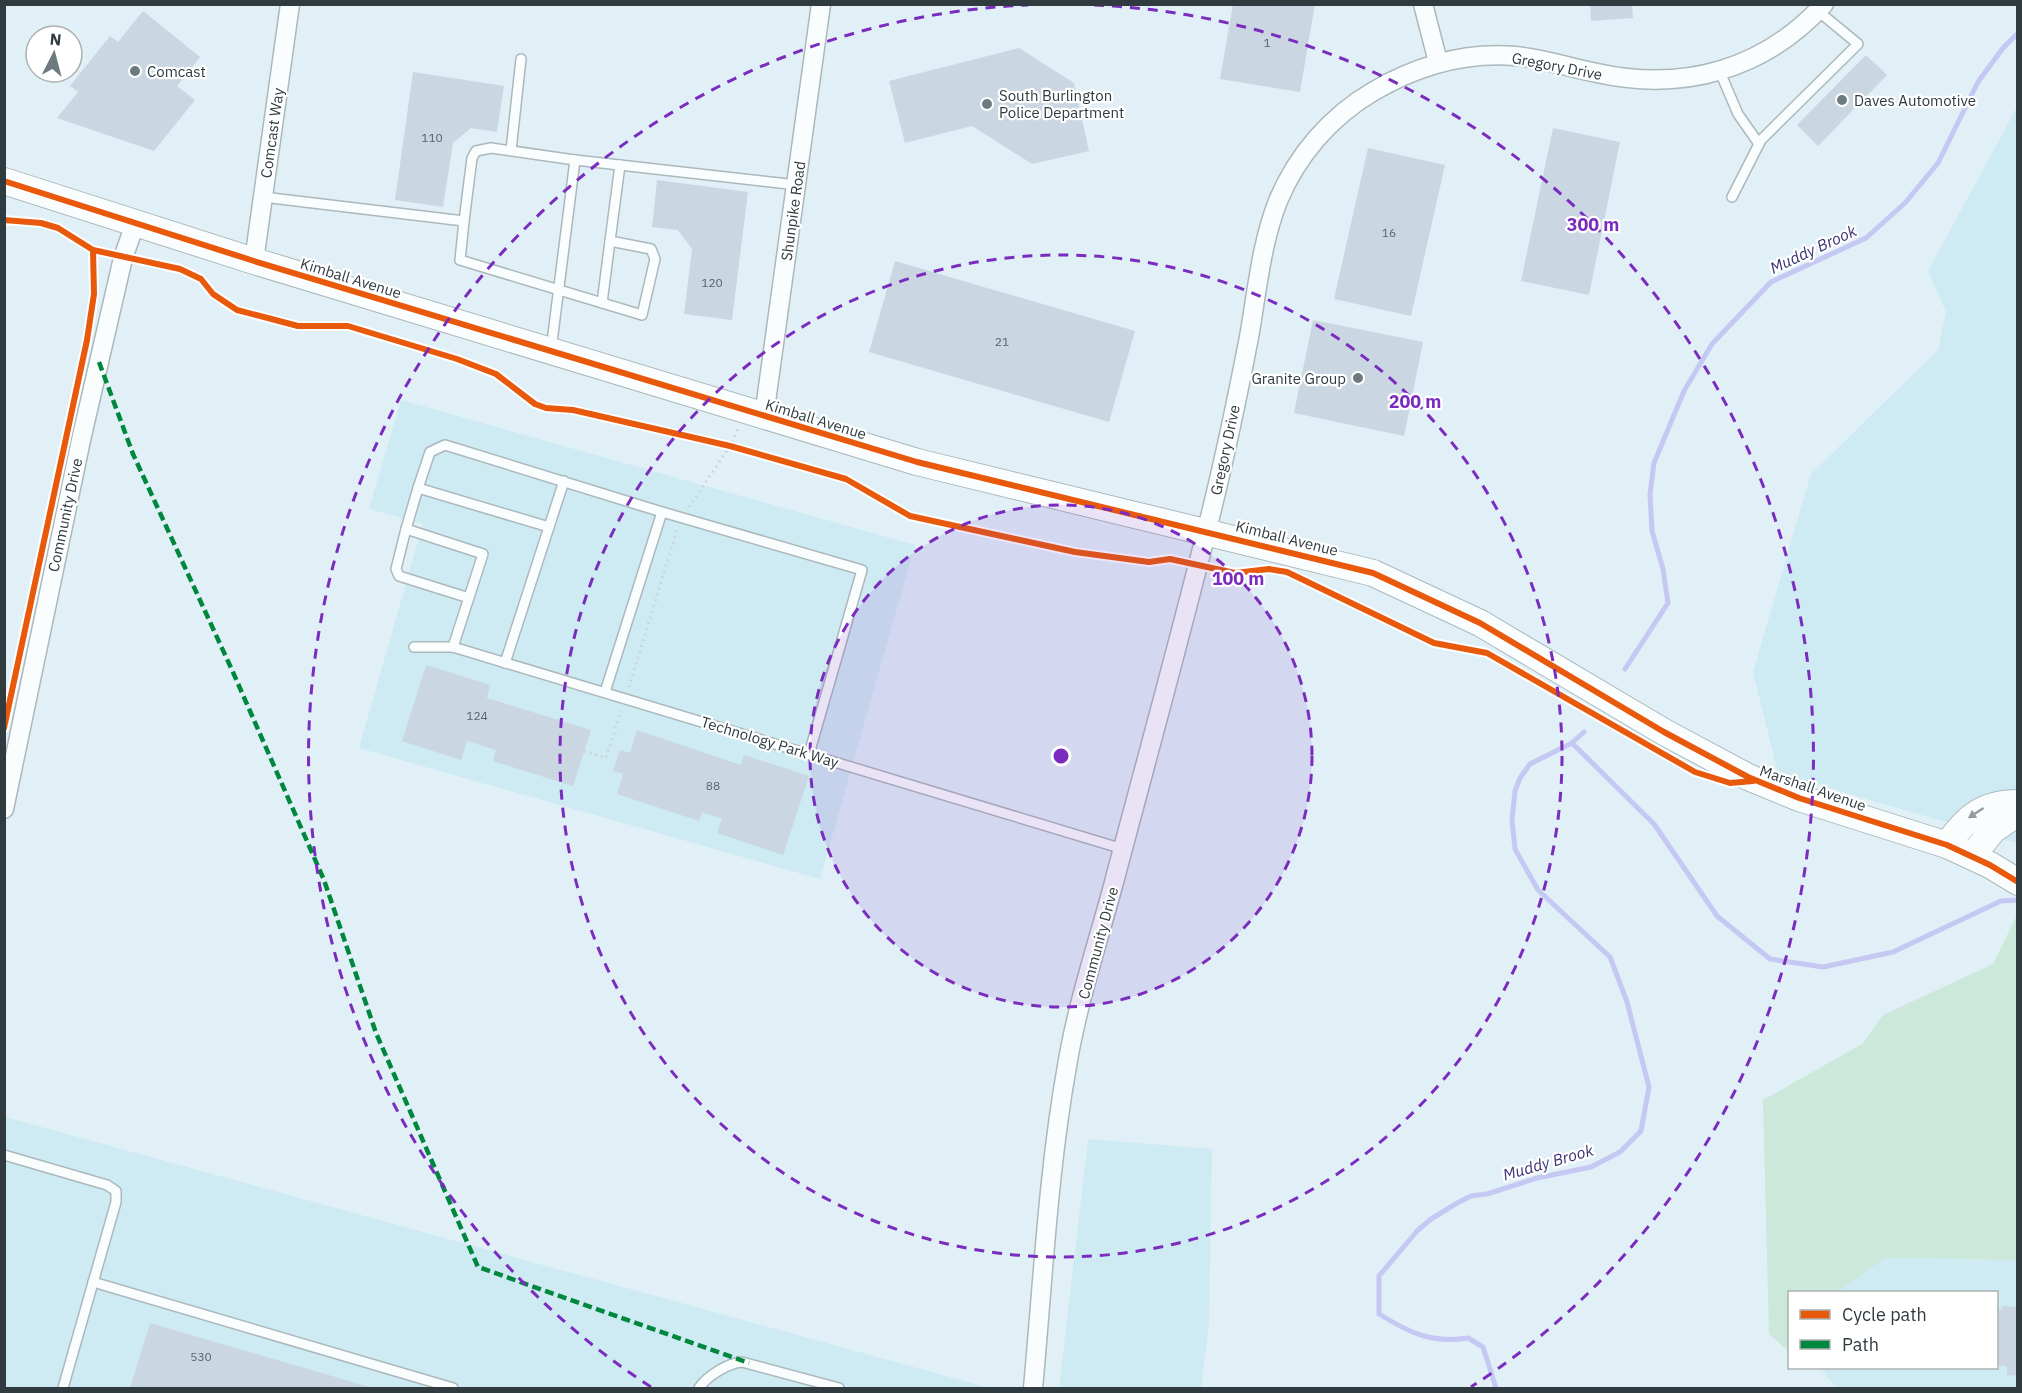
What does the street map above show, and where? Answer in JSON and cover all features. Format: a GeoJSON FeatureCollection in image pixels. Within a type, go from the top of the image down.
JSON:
{"type":"FeatureCollection","features":[{"type":"Feature","properties":{"kind":"main road","name":"Kimball Avenue"},"geometry":{"type":"LineString","coordinates":[[4,181],[254,261],[968,476],[1341,564],[1396,583],[1480,623],[1608,699]]}},
{"type":"Feature","properties":{"kind":"main road","name":"Marshall Avenue"},"geometry":{"type":"LineString","coordinates":[[1608,699],[1748,777],[1799,798],[1947,845],[2018,882]]}},
{"type":"Feature","properties":{"kind":"main road"},"geometry":{"type":"LineString","coordinates":[[1947,845],[1962,823],[1977,811],[1999,804],[2018,803]]}},
{"type":"Feature","properties":{"kind":"main road"},"geometry":{"type":"LineString","coordinates":[[1972,856],[1993,830],[2018,813]]}},
{"type":"Feature","properties":{"kind":"street","name":"Comcast Way"},"geometry":{"type":"LineString","coordinates":[[254,261],[290,4]]}},
{"type":"Feature","properties":{"kind":"street","name":"Shunpike Road"},"geometry":{"type":"LineString","coordinates":[[764,416],[821,4]]}},
{"type":"Feature","properties":{"kind":"street"},"geometry":{"type":"LineString","coordinates":[[1423,4],[1438,62]]}},
{"type":"Feature","properties":{"kind":"street","name":"Gregory Drive"},"geometry":{"type":"LineString","coordinates":[[1212,506],[1262,258],[1272,219],[1287,183],[1307,150],[1343,112],[1371,92],[1400,77],[1438,62],[1486,56],[1515,56],[1643,81],[1687,79],[1720,72],[1760,56],[1787,39],[1821,8]]}},
{"type":"Feature","properties":{"kind":"street","name":"Community Drive"},"geometry":{"type":"LineString","coordinates":[[4,809],[81,440],[123,258],[135,224]]}},
{"type":"Feature","properties":{"kind":"street","name":"Community Drive"},"geometry":{"type":"LineString","coordinates":[[1033,1389],[1052,1182],[1067,1061],[1212,506]]}},
{"type":"Feature","properties":{"kind":"lane"},"geometry":{"type":"LineString","coordinates":[[1732,197],[1760,144],[1858,44],[1821,8]]}},
{"type":"Feature","properties":{"kind":"lane"},"geometry":{"type":"LineString","coordinates":[[511,150],[520,59]]}},
{"type":"Feature","properties":{"kind":"lane"},"geometry":{"type":"LineString","coordinates":[[1720,72],[1738,114],[1760,144]]}},
{"type":"Feature","properties":{"kind":"lane"},"geometry":{"type":"LineString","coordinates":[[610,241],[651,249],[655,259],[642,315],[559,292],[460,260],[472,158],[476,151],[491,148],[511,150],[576,160],[797,185]]}},
{"type":"Feature","properties":{"kind":"lane"},"geometry":{"type":"LineString","coordinates":[[551,351],[576,160]]}},
{"type":"Feature","properties":{"kind":"lane"},"geometry":{"type":"LineString","coordinates":[[602,303],[621,165]]}},
{"type":"Feature","properties":{"kind":"lane"},"geometry":{"type":"LineString","coordinates":[[263,197],[464,221]]}},
{"type":"Feature","properties":{"kind":"lane"},"geometry":{"type":"LineString","coordinates":[[469,598],[399,576],[396,569],[430,452],[445,445],[662,512],[862,570],[809,754]]}},
{"type":"Feature","properties":{"kind":"lane"},"geometry":{"type":"LineString","coordinates":[[506,663],[564,481]]}},
{"type":"Feature","properties":{"kind":"lane"},"geometry":{"type":"LineString","coordinates":[[418,488],[549,527]]}},
{"type":"Feature","properties":{"kind":"lane"},"geometry":{"type":"LineString","coordinates":[[605,692],[662,512]]}},
{"type":"Feature","properties":{"kind":"lane"},"geometry":{"type":"LineString","coordinates":[[406,529],[483,554],[453,647]]}},
{"type":"Feature","properties":{"kind":"lane","name":"Technology Park Way"},"geometry":{"type":"LineString","coordinates":[[414,646],[453,647],[1123,849]]}},
{"type":"Feature","properties":{"kind":"lane"},"geometry":{"type":"LineString","coordinates":[[4,1155],[107,1185],[116,1191],[116,1202],[63,1389]]}},
{"type":"Feature","properties":{"kind":"lane"},"geometry":{"type":"LineString","coordinates":[[93,1282],[453,1389]]}},
{"type":"Feature","properties":{"kind":"lane"},"geometry":{"type":"LineString","coordinates":[[699,1389],[705,1381],[734,1362],[742,1362],[839,1389]]}},
{"type":"Feature","properties":{"kind":"path"},"geometry":{"type":"LineString","coordinates":[[688,510],[730,446],[740,424]]}},
{"type":"Feature","properties":{"kind":"path"},"geometry":{"type":"LineString","coordinates":[[720,444],[740,449]]}},
{"type":"Feature","properties":{"kind":"path"},"geometry":{"type":"LineString","coordinates":[[628,688],[677,528]]}},
{"type":"Feature","properties":{"kind":"path"},"geometry":{"type":"LineString","coordinates":[[584,751],[606,758],[621,711]]}},
{"type":"Feature","properties":{"kind":"shaded area"},"geometry":{"type":"Polygon","coordinates":[[[2017,107],[2017,843],[1778,773],[1753,672],[1811,474],[1938,350],[1946,312],[1928,271],[2017,107]]]}},
{"type":"Feature","properties":{"kind":"shaded area"},"geometry":{"type":"Polygon","coordinates":[[[401,400],[915,545],[820,879],[359,748],[423,524],[369,509],[401,400]]]}},
{"type":"Feature","properties":{"kind":"shaded area"},"geometry":{"type":"Polygon","coordinates":[[[5,1117],[990,1388],[5,1388],[5,1117]]]}},
{"type":"Feature","properties":{"kind":"shaded area"},"geometry":{"type":"Polygon","coordinates":[[[1088,1139],[1212,1149],[1209,1326],[1201,1388],[1059,1388],[1088,1139]]]}},
{"type":"Feature","properties":{"kind":"shaded area"},"geometry":{"type":"Polygon","coordinates":[[[1885,1258],[2017,1260],[2017,1388],[1837,1388],[1821,1369],[1998,1369],[1998,1291],[1838,1291],[1885,1258]]]}},
{"type":"Feature","properties":{"kind":"green space"},"geometry":{"type":"Polygon","coordinates":[[[2017,915],[2017,1260],[1885,1258],[1838,1291],[1788,1291],[1788,1351],[1769,1334],[1763,1100],[1862,1044],[1883,1015],[1993,964],[2017,915]]]}},
{"type":"Feature","properties":{"kind":"building"},"geometry":{"type":"Polygon","coordinates":[[[1233,4],[1315,4],[1300,92],[1220,79],[1233,4]]]}},
{"type":"Feature","properties":{"kind":"building"},"geometry":{"type":"Polygon","coordinates":[[[1590,4],[1632,4],[1633,18],[1591,21],[1590,4]]]}},
{"type":"Feature","properties":{"kind":"building","name":"Comcast"},"geometry":{"type":"Polygon","coordinates":[[[143,11],[200,57],[177,86],[195,100],[154,151],[57,118],[78,92],[70,86],[84,84],[84,68],[110,36],[118,42],[143,11]]]}},
{"type":"Feature","properties":{"kind":"building","name":"South Burlington Police Department"},"geometry":{"type":"Polygon","coordinates":[[[1019,48],[1074,83],[1089,151],[1032,164],[972,126],[905,143],[889,81],[1019,48]]]}},
{"type":"Feature","properties":{"kind":"building","name":"Daves Automotive"},"geometry":{"type":"Polygon","coordinates":[[[1866,55],[1887,75],[1818,146],[1797,125],[1866,55]]]}},
{"type":"Feature","properties":{"kind":"building"},"geometry":{"type":"Polygon","coordinates":[[[413,72],[504,86],[497,132],[471,128],[453,143],[443,207],[395,200],[413,72]]]}},
{"type":"Feature","properties":{"kind":"building"},"geometry":{"type":"Polygon","coordinates":[[[1553,128],[1620,142],[1589,295],[1521,281],[1553,128]]]}},
{"type":"Feature","properties":{"kind":"building"},"geometry":{"type":"Polygon","coordinates":[[[1368,148],[1445,165],[1411,316],[1334,299],[1368,148]]]}},
{"type":"Feature","properties":{"kind":"building"},"geometry":{"type":"Polygon","coordinates":[[[657,180],[748,192],[732,320],[684,314],[692,249],[678,230],[652,227],[657,180]]]}},
{"type":"Feature","properties":{"kind":"building"},"geometry":{"type":"Polygon","coordinates":[[[895,261],[1135,331],[1109,422],[869,352],[895,261]]]}},
{"type":"Feature","properties":{"kind":"building","name":"Granite Group"},"geometry":{"type":"Polygon","coordinates":[[[1313,320],[1423,342],[1404,436],[1294,413],[1313,320]]]}},
{"type":"Feature","properties":{"kind":"building"},"geometry":{"type":"Polygon","coordinates":[[[426,665],[490,685],[487,698],[591,730],[573,786],[493,761],[496,750],[467,741],[461,760],[402,741],[426,665]]]}},
{"type":"Feature","properties":{"kind":"building"},"geometry":{"type":"Polygon","coordinates":[[[637,730],[741,765],[744,755],[809,776],[783,855],[717,833],[722,819],[702,812],[699,821],[617,794],[623,774],[613,771],[620,750],[630,753],[637,730]]]}},
{"type":"Feature","properties":{"kind":"building"},"geometry":{"type":"Polygon","coordinates":[[[2002,1306],[2018,1307],[2018,1376],[2007,1375],[2007,1366],[1998,1366],[1998,1309],[2002,1310],[2002,1306]]]}},
{"type":"Feature","properties":{"kind":"building"},"geometry":{"type":"Polygon","coordinates":[[[150,1323],[373,1388],[130,1388],[150,1323]]]}},
{"type":"Feature","properties":{"kind":"waterway","name":"Muddy Brook"},"geometry":{"type":"LineString","coordinates":[[1625,669],[1668,603],[1663,569],[1652,531],[1650,494],[1654,463],[1684,391],[1712,344],[1771,282],[1866,238],[1905,203],[1938,163],[1978,82],[2003,48],[2018,33]]}},
{"type":"Feature","properties":{"kind":"waterway","name":"Muddy Brook"},"geometry":{"type":"LineString","coordinates":[[1496,1388],[1483,1347],[1468,1338],[1443,1339],[1421,1335],[1379,1314],[1379,1276],[1417,1231],[1431,1219],[1459,1202],[1471,1196],[1487,1194],[1537,1178],[1591,1167],[1620,1152],[1641,1131],[1649,1087],[1627,1002],[1610,957],[1538,890],[1515,849],[1512,820],[1515,791],[1520,778],[1530,764],[1572,743],[1584,732]]}},
{"type":"Feature","properties":{"kind":"waterway"},"geometry":{"type":"LineString","coordinates":[[1572,743],[1654,824],[1717,916],[1770,959],[1823,967],[1893,952],[2001,901],[2018,900]]}},
{"type":"Feature","properties":{"kind":"marked path"},"geometry":{"type":"LineString","coordinates":[[99,362],[133,454],[232,670],[324,880],[376,1033],[478,1267],[749,1363]]}},
{"type":"Feature","properties":{"kind":"cycle path"},"geometry":{"type":"LineString","coordinates":[[4,181],[254,261],[917,462],[1373,573],[1480,623],[1664,732],[1748,777],[1799,798],[1947,845],[1990,865],[2018,882]]}},
{"type":"Feature","properties":{"kind":"cycle path"},"geometry":{"type":"LineString","coordinates":[[4,220],[41,223],[58,228],[93,250],[180,269],[201,279],[213,294],[237,310],[298,326],[348,326],[457,359],[496,374],[535,404],[546,408],[573,410],[730,446],[846,479],[910,516],[1075,552],[1149,562],[1170,559],[1235,573],[1269,569],[1287,572],[1434,643],[1487,653],[1695,772],[1730,783],[1753,781]]}},
{"type":"Feature","properties":{"kind":"cycle path"},"geometry":{"type":"LineString","coordinates":[[4,728],[87,340],[94,294],[93,250]]}},
{"type":"Feature","properties":{"kind":"place","name":"Comcast"},"geometry":{"type":"Point","coordinates":[135,71]}},
{"type":"Feature","properties":{"kind":"place","name":"Daves Automotive"},"geometry":{"type":"Point","coordinates":[1842,100]}},
{"type":"Feature","properties":{"kind":"place","name":"South Burlington Police Department"},"geometry":{"type":"Point","coordinates":[987,104]}},
{"type":"Feature","properties":{"kind":"place","name":"Granite Group"},"geometry":{"type":"Point","coordinates":[1358,378]}}]}
